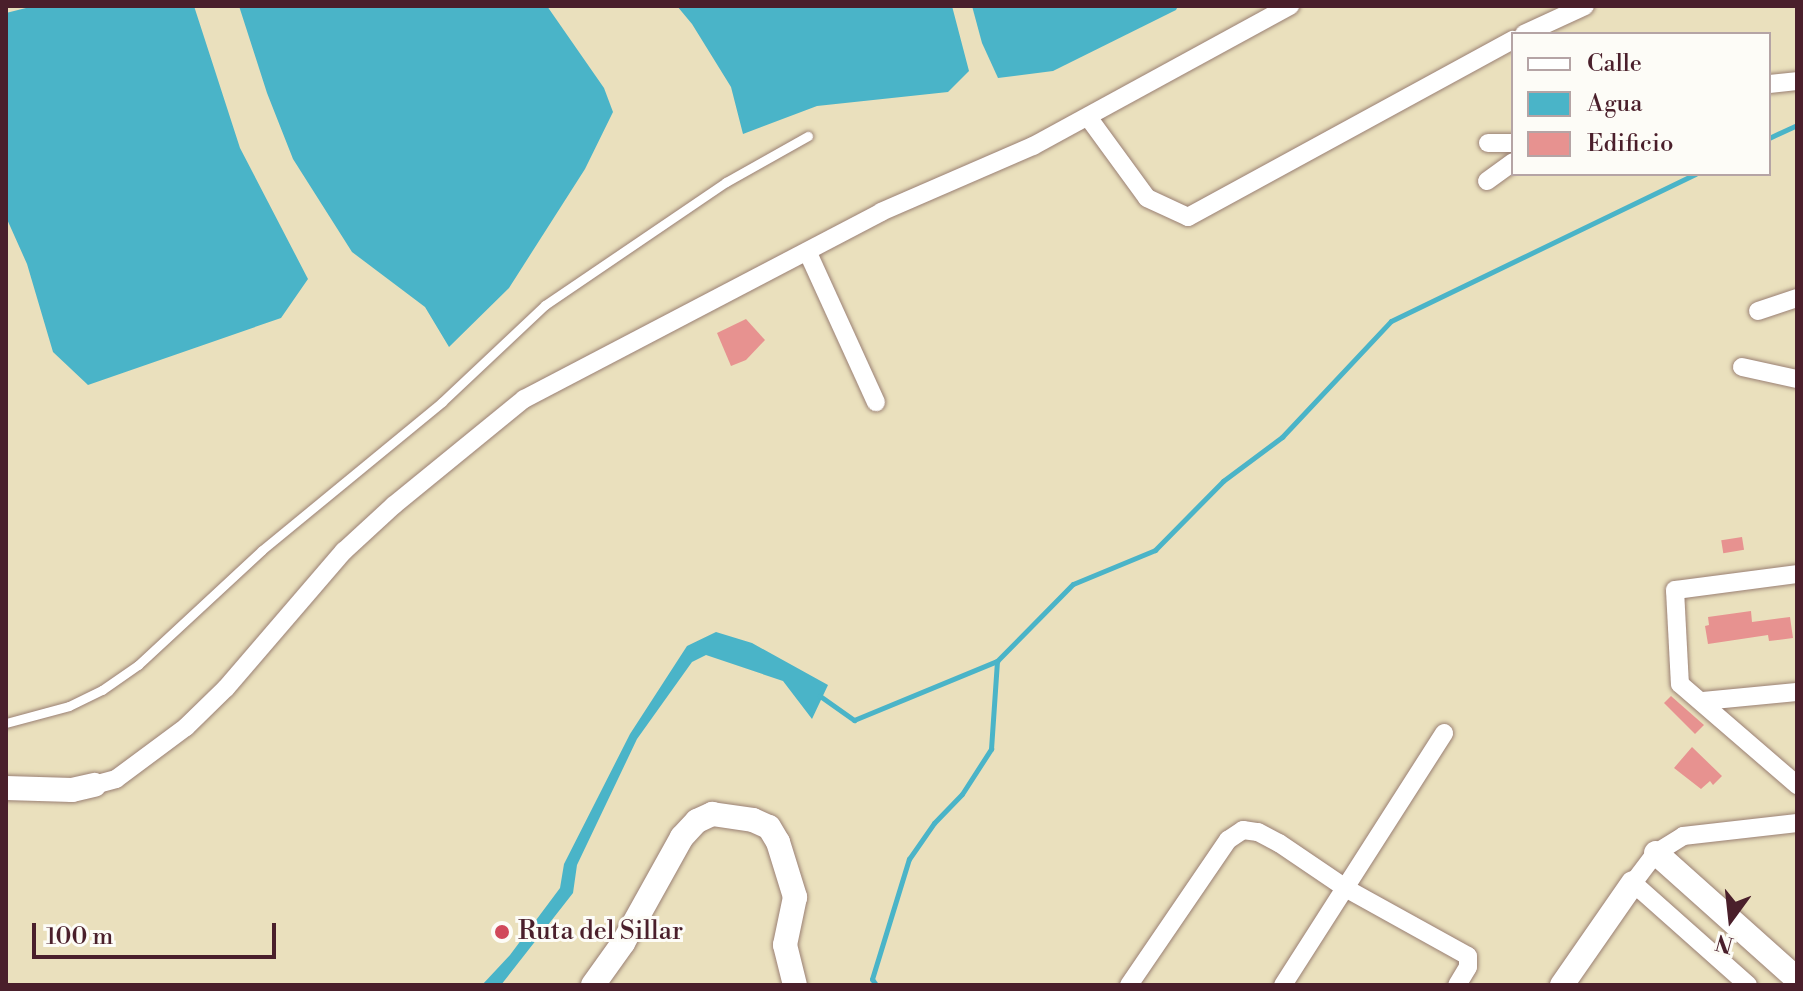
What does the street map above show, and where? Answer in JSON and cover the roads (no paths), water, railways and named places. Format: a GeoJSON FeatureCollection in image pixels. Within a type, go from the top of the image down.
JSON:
{"type":"FeatureCollection","features":[{"type":"Feature","properties":{"kind":"street"},"geometry":{"type":"LineString","coordinates":[[6,788],[72,790],[116,779],[186,727],[226,688],[344,551],[394,505],[524,399],[808,253],[881,212],[1033,146],[1269,12],[1290,6]]}},
{"type":"Feature","properties":{"kind":"street"},"geometry":{"type":"LineString","coordinates":[[1527,32],[1555,11],[1585,6]]}},
{"type":"Feature","properties":{"kind":"street"},"geometry":{"type":"LineString","coordinates":[[1088,117],[1147,198],[1188,217],[1511,41]]}},
{"type":"Feature","properties":{"kind":"street"},"geometry":{"type":"LineString","coordinates":[[1771,84],[1797,81]]}},
{"type":"Feature","properties":{"kind":"street"},"geometry":{"type":"LineString","coordinates":[[1488,143],[1511,143]]}},
{"type":"Feature","properties":{"kind":"street"},"geometry":{"type":"LineString","coordinates":[[1487,181],[1511,163]]}},
{"type":"Feature","properties":{"kind":"street"},"geometry":{"type":"LineString","coordinates":[[808,253],[876,402]]}},
{"type":"Feature","properties":{"kind":"street"},"geometry":{"type":"LineString","coordinates":[[1758,311],[1797,298]]}},
{"type":"Feature","properties":{"kind":"street"},"geometry":{"type":"LineString","coordinates":[[1742,367],[1797,379]]}},
{"type":"Feature","properties":{"kind":"street"},"geometry":{"type":"LineString","coordinates":[[1797,574],[1675,590],[1680,684],[1797,785]]}},
{"type":"Feature","properties":{"kind":"street"},"geometry":{"type":"LineString","coordinates":[[1703,701],[1797,692]]}},
{"type":"Feature","properties":{"kind":"street"},"geometry":{"type":"LineString","coordinates":[[1283,985],[1444,733]]}},
{"type":"Feature","properties":{"kind":"street"},"geometry":{"type":"LineString","coordinates":[[593,985],[623,943],[682,837],[697,821],[712,814],[753,820],[769,827],[778,842],[795,897],[785,945],[795,985]]}},
{"type":"Feature","properties":{"kind":"street"},"geometry":{"type":"LineString","coordinates":[[1562,985],[1656,853],[1683,836],[1797,823]]}},
{"type":"Feature","properties":{"kind":"street"},"geometry":{"type":"LineString","coordinates":[[1129,985],[1228,840],[1243,830],[1258,832],[1279,843],[1347,889],[1468,956],[1468,967],[1457,985]]}},
{"type":"Feature","properties":{"kind":"street"},"geometry":{"type":"LineString","coordinates":[[1656,853],[1797,979]]}},
{"type":"Feature","properties":{"kind":"street"},"geometry":{"type":"LineString","coordinates":[[1633,883],[1748,985]]}},
{"type":"Feature","properties":{"kind":"lane"},"geometry":{"type":"LineString","coordinates":[[6,723],[69,706],[102,690],[138,665],[262,550],[442,402],[545,305],[726,182],[808,136]]}},
{"type":"Feature","properties":{"kind":"water"},"geometry":{"type":"Polygon","coordinates":[[[34,6],[194,6],[240,148],[308,279],[281,318],[88,385],[53,352],[27,264],[6,217],[6,13],[34,6]]]}},
{"type":"Feature","properties":{"kind":"water"},"geometry":{"type":"Polygon","coordinates":[[[239,6],[547,6],[604,88],[613,112],[585,169],[509,288],[449,347],[425,307],[352,252],[293,159],[267,93],[239,6]]]}},
{"type":"Feature","properties":{"kind":"water"},"geometry":{"type":"Polygon","coordinates":[[[677,6],[952,6],[969,71],[948,92],[817,106],[743,134],[731,87],[692,24],[677,6]]]}},
{"type":"Feature","properties":{"kind":"water"},"geometry":{"type":"Polygon","coordinates":[[[972,6],[1178,6],[1176,10],[1053,71],[998,78],[982,43],[972,6]]]}},
{"type":"Feature","properties":{"kind":"water"},"geometry":{"type":"Polygon","coordinates":[[[716,632],[752,643],[828,685],[812,719],[783,681],[706,655],[692,662],[637,739],[577,865],[573,893],[501,985],[482,985],[510,955],[560,888],[564,864],[630,734],[687,646],[716,632]]]}},
{"type":"Feature","properties":{"kind":"waterway"},"geometry":{"type":"LineString","coordinates":[[1771,137],[1797,125]]}},
{"type":"Feature","properties":{"kind":"waterway"},"geometry":{"type":"LineString","coordinates":[[820,696],[854,720],[997,661],[1073,584],[1155,550],[1223,481],[1282,437],[1391,321],[1691,176]]}},
{"type":"Feature","properties":{"kind":"waterway"},"geometry":{"type":"LineString","coordinates":[[876,985],[872,979],[909,859],[934,823],[962,794],[991,749],[997,661]]}},
{"type":"Feature","properties":{"kind":"place","name":"Ruta del Sillar"},"geometry":{"type":"Point","coordinates":[502,932]}}]}
